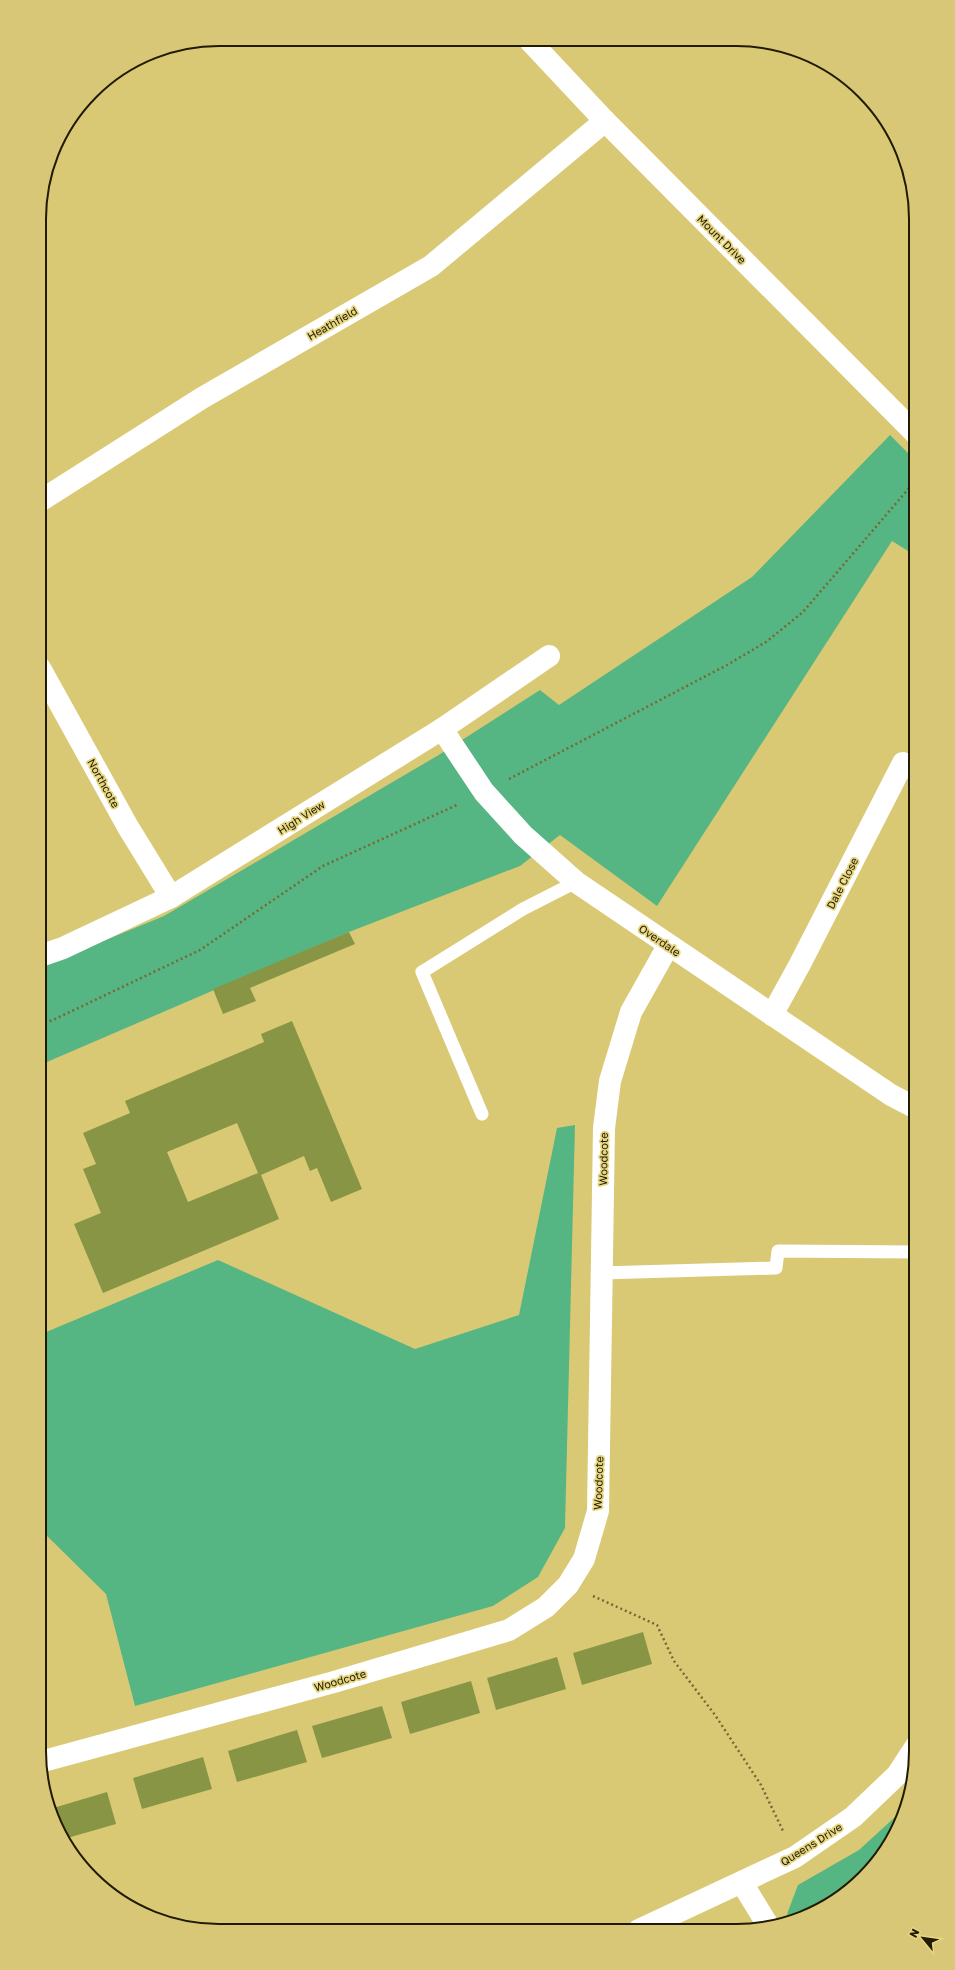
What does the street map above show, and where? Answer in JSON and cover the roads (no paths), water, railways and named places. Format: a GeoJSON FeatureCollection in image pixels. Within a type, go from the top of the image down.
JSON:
{"type":"FeatureCollection","features":[{"type":"Feature","properties":{"kind":"street","name":"Mount Drive"},"geometry":{"type":"LineString","coordinates":[[535,46],[605,121],[909,427]]}},
{"type":"Feature","properties":{"kind":"street","name":"Heathfield"},"geometry":{"type":"LineString","coordinates":[[46,497],[202,398],[431,266],[605,121]]}},
{"type":"Feature","properties":{"kind":"street","name":"High View"},"geometry":{"type":"LineString","coordinates":[[46,954],[63,948],[171,897],[442,729],[549,656]]}},
{"type":"Feature","properties":{"kind":"street","name":"Northcote"},"geometry":{"type":"LineString","coordinates":[[46,679],[128,827],[171,897]]}},
{"type":"Feature","properties":{"kind":"street","name":"Overdale"},"geometry":{"type":"LineString","coordinates":[[442,729],[484,792],[523,835],[576,882],[668,946],[890,1095],[909,1104]]}},
{"type":"Feature","properties":{"kind":"street","name":"Dale Close"},"geometry":{"type":"LineString","coordinates":[[772,1015],[903,763],[909,766]]}},
{"type":"Feature","properties":{"kind":"street","name":"Woodcote"},"geometry":{"type":"LineString","coordinates":[[46,1760],[334,1682],[509,1630],[546,1607],[568,1585],[584,1559],[598,1511],[604,1128],[610,1081],[631,1012],[668,946]]}},
{"type":"Feature","properties":{"kind":"street","name":"Queens Drive"},"geometry":{"type":"LineString","coordinates":[[652,1924],[795,1857],[853,1817],[897,1775],[909,1757]]}},
{"type":"Feature","properties":{"kind":"street"},"geometry":{"type":"LineString","coordinates":[[742,1883],[766,1922]]}},
{"type":"Feature","properties":{"kind":"lane"},"geometry":{"type":"LineString","coordinates":[[482,1114],[422,972],[523,909],[576,882]]}},
{"type":"Feature","properties":{"kind":"lane"},"geometry":{"type":"LineString","coordinates":[[601,1273],[776,1268],[778,1251],[909,1252]]}}]}
